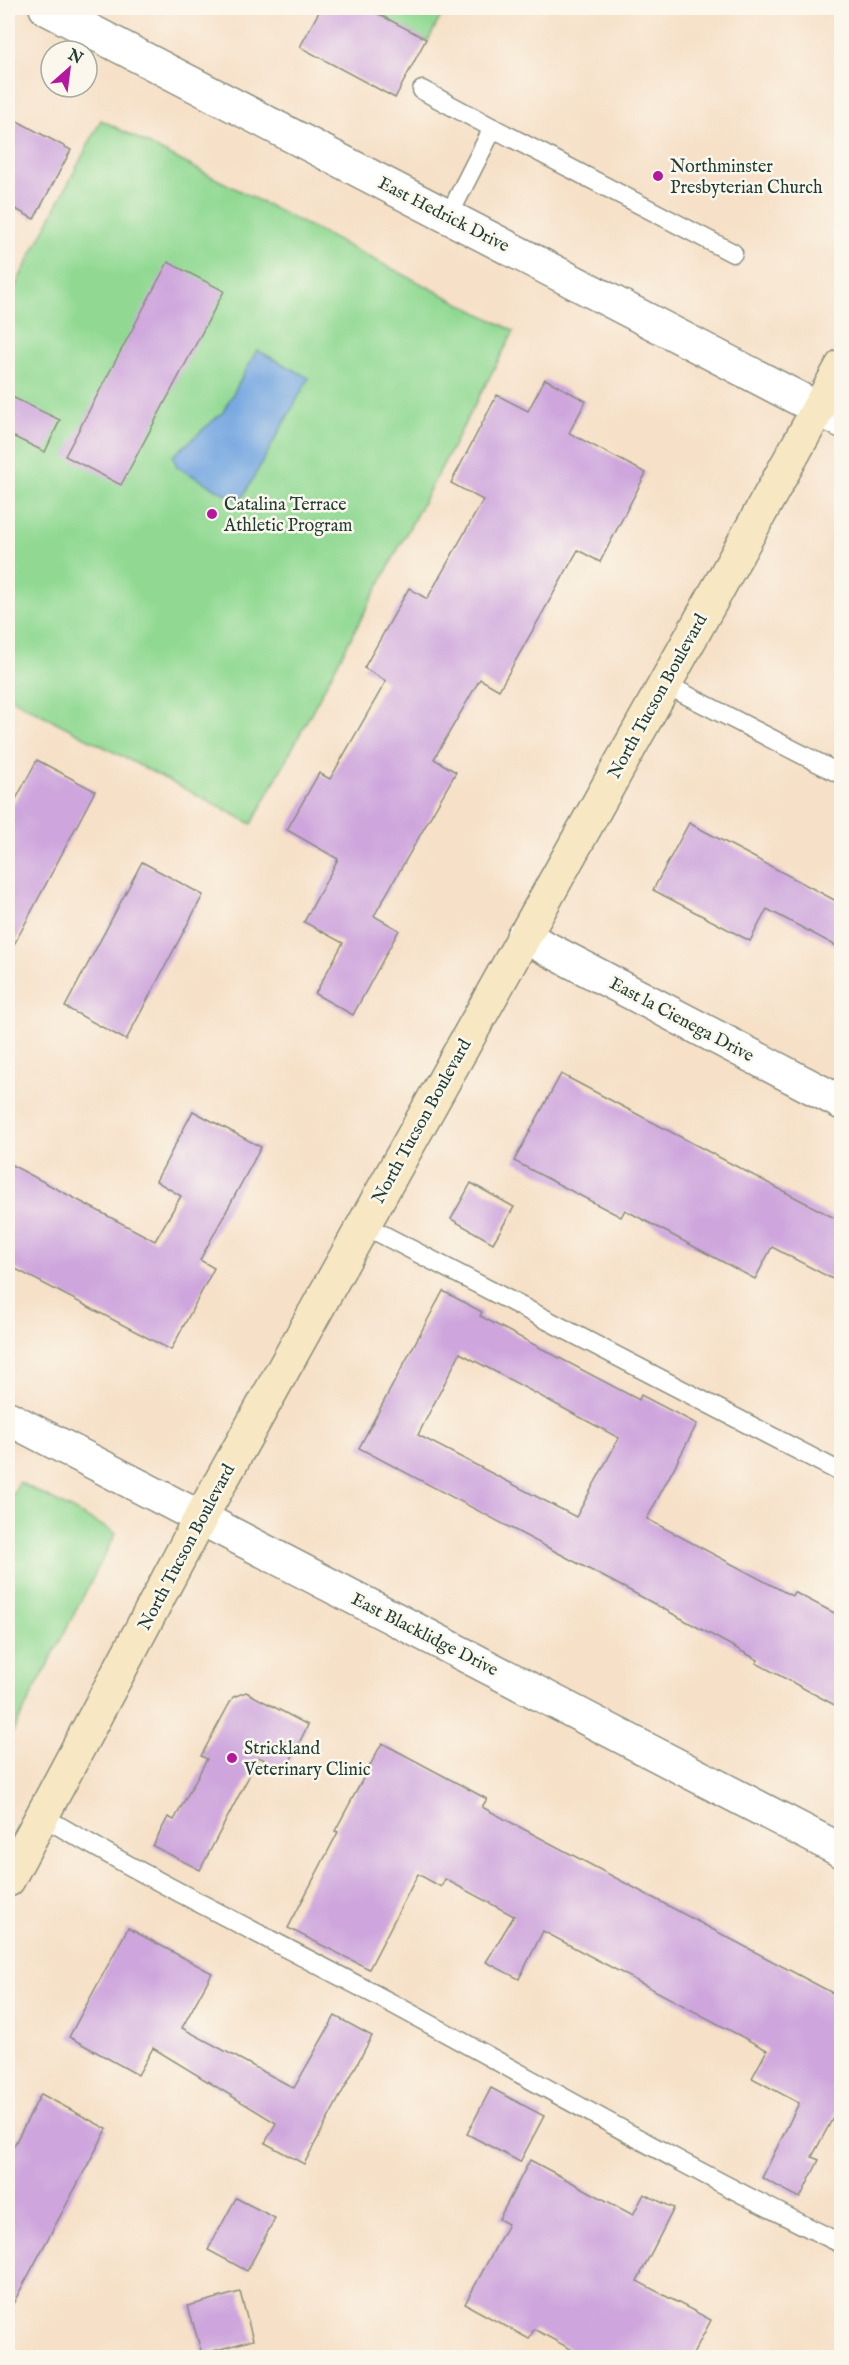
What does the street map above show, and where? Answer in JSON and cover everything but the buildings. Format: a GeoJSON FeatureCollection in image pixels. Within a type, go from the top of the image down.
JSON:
{"type":"FeatureCollection","features":[{"type":"Feature","properties":{"kind":"main road","name":"North Tucson Boulevard"},"geometry":{"type":"LineString","coordinates":[[8,1880],[201,1517],[523,936],[665,684],[830,415],[842,366]]}},
{"type":"Feature","properties":{"kind":"street","name":"East Hedrick Drive"},"geometry":{"type":"LineString","coordinates":[[46,8],[830,415]]}},
{"type":"Feature","properties":{"kind":"street","name":"East la Cienega Drive"},"geometry":{"type":"LineString","coordinates":[[523,936],[842,1103]]}},
{"type":"Feature","properties":{"kind":"street","name":"East Blacklidge Drive"},"geometry":{"type":"LineString","coordinates":[[8,1418],[842,1851]]}},
{"type":"Feature","properties":{"kind":"lane"},"geometry":{"type":"LineString","coordinates":[[422,90],[733,253]]}},
{"type":"Feature","properties":{"kind":"lane"},"geometry":{"type":"LineString","coordinates":[[448,217],[492,128]]}},
{"type":"Feature","properties":{"kind":"lane"},"geometry":{"type":"LineString","coordinates":[[665,684],[842,775]]}},
{"type":"Feature","properties":{"kind":"lane"},"geometry":{"type":"LineString","coordinates":[[364,1225],[842,1473]]}},
{"type":"Feature","properties":{"kind":"lane"},"geometry":{"type":"LineString","coordinates":[[42,1816],[82,1840],[330,1970],[760,2204],[842,2244]]}},
{"type":"Feature","properties":{"kind":"green space"},"geometry":{"type":"Polygon","coordinates":[[[366,8],[445,8],[428,41],[366,8]]]}},
{"type":"Feature","properties":{"kind":"green space","name":"Catalina Terrace Athletic Program"},"geometry":{"type":"Polygon","coordinates":[[[101,120],[514,331],[252,824],[8,697],[8,300],[101,120]]]}},
{"type":"Feature","properties":{"kind":"green space"},"geometry":{"type":"Polygon","coordinates":[[[19,1482],[116,1533],[8,1741],[8,1505],[19,1482]]]}},
{"type":"Feature","properties":{"kind":"water"},"geometry":{"type":"Polygon","coordinates":[[[257,350],[309,378],[240,502],[177,467],[173,456],[223,412],[257,350]]]}},
{"type":"Feature","properties":{"kind":"place","name":"Northminster Presbyterian Church"},"geometry":{"type":"Point","coordinates":[658,176]}},
{"type":"Feature","properties":{"kind":"place","name":"Catalina Terrace Athletic Program"},"geometry":{"type":"Point","coordinates":[212,514]}},
{"type":"Feature","properties":{"kind":"place","name":"Strickland Veterinary Clinic"},"geometry":{"type":"Point","coordinates":[232,1758]}}]}
